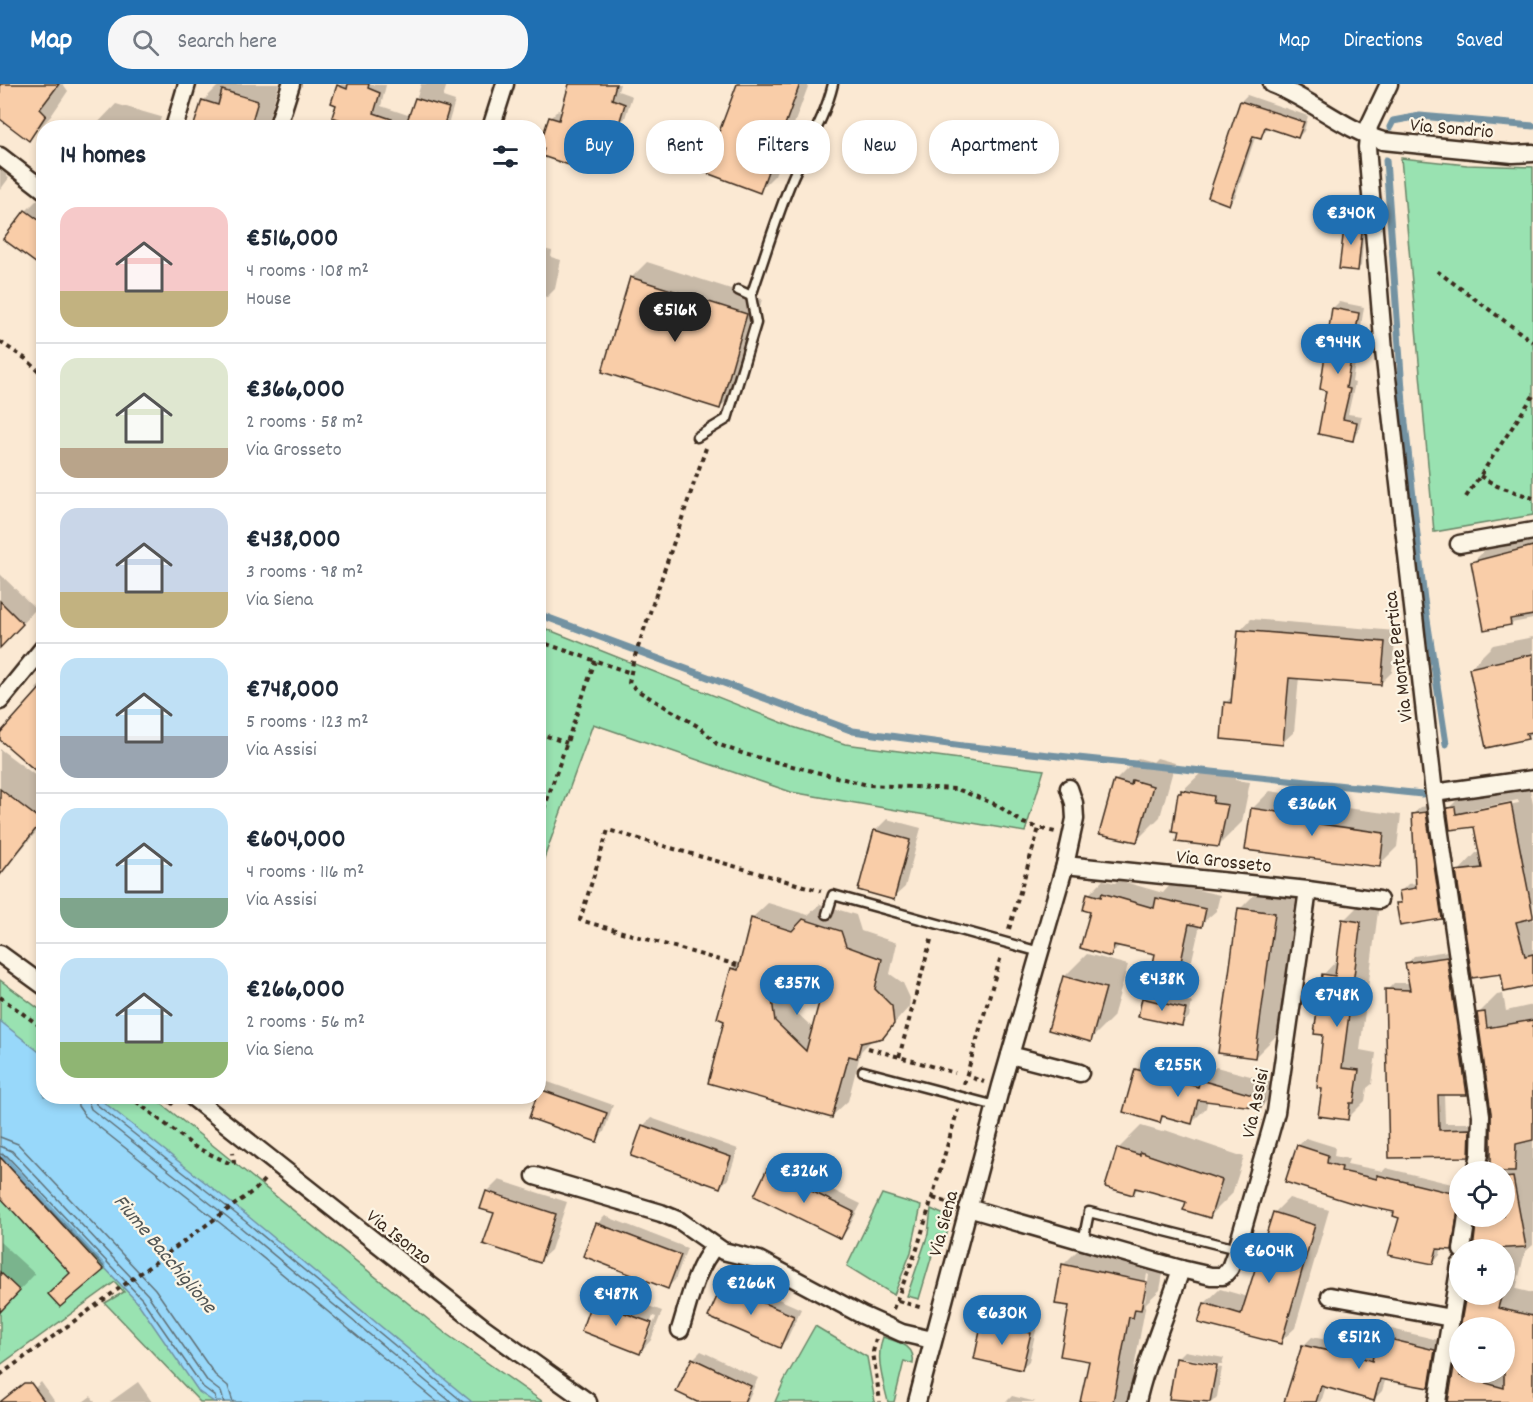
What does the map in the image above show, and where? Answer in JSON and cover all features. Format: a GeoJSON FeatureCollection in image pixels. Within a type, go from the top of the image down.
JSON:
{"type":"FeatureCollection","features":[{"type":"Feature","properties":{"kind":"street"},"geometry":{"type":"LineString","coordinates":[[176,120],[187,84]]}},
{"type":"Feature","properties":{"kind":"street"},"geometry":{"type":"LineString","coordinates":[[280,120],[291,84]]}},
{"type":"Feature","properties":{"kind":"street"},"geometry":{"type":"LineString","coordinates":[[494,120],[505,84]]}},
{"type":"Feature","properties":{"kind":"street"},"geometry":{"type":"LineString","coordinates":[[1272,84],[1305,98],[1368,136]]}},
{"type":"Feature","properties":{"kind":"street","name":"Via Monte Pertica"},"geometry":{"type":"LineString","coordinates":[[1389,84],[1370,122],[1368,136],[1384,351],[1434,793],[1481,1115],[1479,1161]]}},
{"type":"Feature","properties":{"kind":"street","name":"Via Sondrio"},"geometry":{"type":"LineString","coordinates":[[1368,136],[1383,141],[1423,146],[1513,154],[1533,153]]}},
{"type":"Feature","properties":{"kind":"street"},"geometry":{"type":"LineString","coordinates":[[0,156],[36,184]]}},
{"type":"Feature","properties":{"kind":"street"},"geometry":{"type":"LineString","coordinates":[[1460,544],[1533,531]]}},
{"type":"Feature","properties":{"kind":"street"},"geometry":{"type":"LineString","coordinates":[[0,700],[36,657]]}},
{"type":"Feature","properties":{"kind":"street"},"geometry":{"type":"LineString","coordinates":[[1434,793],[1533,779]]}},
{"type":"Feature","properties":{"kind":"street","name":"Via Siena"},"geometry":{"type":"LineString","coordinates":[[917,1402],[1010,1055],[1065,865],[1074,819],[1074,803],[1069,788]]}},
{"type":"Feature","properties":{"kind":"street","name":"Via Grosseto"},"geometry":{"type":"LineString","coordinates":[[1065,865],[1308,890],[1379,900]]}},
{"type":"Feature","properties":{"kind":"street","name":"Via Assisi"},"geometry":{"type":"LineString","coordinates":[[968,1208],[1181,1269],[1211,1276],[1223,1276],[1230,1268],[1237,1249],[1276,1112],[1308,890]]}},
{"type":"Feature","properties":{"kind":"street"},"geometry":{"type":"LineString","coordinates":[[0,954],[36,980]]}},
{"type":"Feature","properties":{"kind":"street"},"geometry":{"type":"LineString","coordinates":[[1010,1055],[1080,1073]]}},
{"type":"Feature","properties":{"kind":"street","name":"Via Isonzo"},"geometry":{"type":"LineString","coordinates":[[201,1104],[483,1327],[588,1402]]}},
{"type":"Feature","properties":{"kind":"street"},"geometry":{"type":"LineString","coordinates":[[535,1176],[661,1213],[680,1221],[723,1251],[759,1260],[883,1325],[932,1340]]}},
{"type":"Feature","properties":{"kind":"street"},"geometry":{"type":"LineString","coordinates":[[680,1330],[698,1275],[706,1257],[715,1246]]}},
{"type":"Feature","properties":{"kind":"street"},"geometry":{"type":"LineString","coordinates":[[1137,1402],[1151,1347],[1166,1315],[1181,1269]]}},
{"type":"Feature","properties":{"kind":"street"},"geometry":{"type":"LineString","coordinates":[[1330,1296],[1449,1318]]}},
{"type":"Feature","properties":{"kind":"street"},"geometry":{"type":"LineString","coordinates":[[1437,1402],[1449,1330]]}},
{"type":"Feature","properties":{"kind":"lane"},"geometry":{"type":"LineString","coordinates":[[696,437],[728,419],[756,323],[751,296],[788,189],[807,144],[822,122],[833,84]]}},
{"type":"Feature","properties":{"kind":"lane"},"geometry":{"type":"LineString","coordinates":[[738,290],[751,296]]}},
{"type":"Feature","properties":{"kind":"lane"},"geometry":{"type":"LineString","coordinates":[[827,914],[833,895],[1041,952]]}},
{"type":"Feature","properties":{"kind":"lane"},"geometry":{"type":"LineString","coordinates":[[863,1071],[996,1106]]}},
{"type":"Feature","properties":{"kind":"lane"},"geometry":{"type":"LineString","coordinates":[[1083,1242],[1089,1212],[1237,1249]]}},
{"type":"Feature","properties":{"kind":"path"},"geometry":{"type":"LineString","coordinates":[[1437,271],[1533,342]]}},
{"type":"Feature","properties":{"kind":"path"},"geometry":{"type":"LineString","coordinates":[[0,342],[36,368]]}},
{"type":"Feature","properties":{"kind":"path"},"geometry":{"type":"LineString","coordinates":[[1466,497],[1533,396]]}},
{"type":"Feature","properties":{"kind":"path"},"geometry":{"type":"LineString","coordinates":[[713,427],[633,662],[629,683],[640,692],[701,728],[717,744],[798,769],[868,785],[957,789],[997,805],[1023,823],[1039,828]]}},
{"type":"Feature","properties":{"kind":"path"},"geometry":{"type":"LineString","coordinates":[[1480,476],[1497,486],[1533,498]]}},
{"type":"Feature","properties":{"kind":"path"},"geometry":{"type":"LineString","coordinates":[[546,644],[631,673]]}},
{"type":"Feature","properties":{"kind":"path"},"geometry":{"type":"LineString","coordinates":[[546,803],[595,661]]}},
{"type":"Feature","properties":{"kind":"path"},"geometry":{"type":"LineString","coordinates":[[546,736],[567,743]]}},
{"type":"Feature","properties":{"kind":"path"},"geometry":{"type":"LineString","coordinates":[[737,965],[580,920],[608,830],[833,895]]}},
{"type":"Feature","properties":{"kind":"path"},"geometry":{"type":"LineString","coordinates":[[899,1057],[936,923]]}},
{"type":"Feature","properties":{"kind":"path"},"geometry":{"type":"LineString","coordinates":[[0,997],[36,1023]]}},
{"type":"Feature","properties":{"kind":"path"},"geometry":{"type":"LineString","coordinates":[[868,1048],[955,1073]]}},
{"type":"Feature","properties":{"kind":"path"},"geometry":{"type":"LineString","coordinates":[[973,1078],[988,1083]]}},
{"type":"Feature","properties":{"kind":"path"},"geometry":{"type":"LineString","coordinates":[[139,1104],[195,1147],[231,1164],[234,1163],[232,1151]]}},
{"type":"Feature","properties":{"kind":"path"},"geometry":{"type":"LineString","coordinates":[[889,1315],[898,1301],[917,1249],[928,1207],[936,1191],[959,1104]]}},
{"type":"Feature","properties":{"kind":"path"},"geometry":{"type":"LineString","coordinates":[[0,1375],[92,1311],[256,1189],[264,1180]]}},
{"type":"Feature","properties":{"kind":"path"},"geometry":{"type":"LineString","coordinates":[[898,1301],[931,1310]]}},
{"type":"Feature","properties":{"kind":"path"},"geometry":{"type":"LineString","coordinates":[[877,1334],[873,1352],[880,1402]]}},
{"type":"Feature","properties":{"kind":"green space"},"geometry":{"type":"Polygon","coordinates":[[[1401,158],[1467,165],[1533,167],[1533,515],[1434,532],[1401,158]]]}},
{"type":"Feature","properties":{"kind":"green space"},"geometry":{"type":"Polygon","coordinates":[[[546,629],[793,727],[845,744],[1044,770],[1025,832],[791,792],[593,724],[546,853],[546,629]]]}},
{"type":"Feature","properties":{"kind":"green space"},"geometry":{"type":"Polygon","coordinates":[[[0,980],[36,1007],[36,1104],[162,1104],[445,1333],[543,1402],[200,1402],[105,1303],[124,1292],[115,1282],[0,1365],[0,980]]]}},
{"type":"Feature","properties":{"kind":"green space"},"geometry":{"type":"Polygon","coordinates":[[[882,1194],[921,1206],[911,1252],[894,1295],[847,1266],[882,1194]]]}},
{"type":"Feature","properties":{"kind":"green space"},"geometry":{"type":"Polygon","coordinates":[[[931,1209],[951,1218],[946,1237],[938,1235],[919,1299],[907,1296],[928,1234],[931,1209]]]}},
{"type":"Feature","properties":{"kind":"green space"},"geometry":{"type":"Polygon","coordinates":[[[815,1326],[867,1357],[875,1402],[775,1402],[784,1381],[815,1326]]]}},
{"type":"Feature","properties":{"kind":"green space"},"geometry":{"type":"Polygon","coordinates":[[[883,1337],[905,1345],[912,1352],[913,1364],[904,1361],[894,1402],[888,1402],[881,1369],[880,1353],[883,1337]]]}},
{"type":"Feature","properties":{"kind":"water","name":"Fiume Bacchiglione"},"geometry":{"type":"Polygon","coordinates":[[[0,1021],[36,1049],[36,1104],[106,1104],[249,1217],[472,1402],[214,1402],[199,1392],[138,1303],[0,1157],[0,1021]]]}},
{"type":"Feature","properties":{"kind":"building"},"geometry":{"type":"Polygon","coordinates":[[[0,84],[59,84],[40,109],[46,115],[43,120],[36,120],[36,130],[29,141],[0,119],[0,84]]]}},
{"type":"Feature","properties":{"kind":"building"},"geometry":{"type":"Polygon","coordinates":[[[348,84],[369,84],[368,88],[380,93],[374,113],[394,120],[341,120],[332,117],[336,105],[331,103],[337,85],[347,89],[348,84]]]}},
{"type":"Feature","properties":{"kind":"building"},"geometry":{"type":"Polygon","coordinates":[[[569,84],[616,84],[612,99],[625,104],[620,120],[564,120],[564,163],[546,157],[546,126],[549,117],[559,120],[569,84]]]}},
{"type":"Feature","properties":{"kind":"building"},"geometry":{"type":"Polygon","coordinates":[[[737,84],[800,84],[787,120],[736,120],[736,174],[767,174],[760,193],[709,174],[724,174],[724,120],[737,84]]]}},
{"type":"Feature","properties":{"kind":"building"},"geometry":{"type":"Polygon","coordinates":[[[222,90],[258,101],[252,120],[196,120],[202,100],[218,105],[222,90]]]}},
{"type":"Feature","properties":{"kind":"building"},"geometry":{"type":"Polygon","coordinates":[[[415,98],[449,108],[445,120],[407,120],[415,98]]]}},
{"type":"Feature","properties":{"kind":"building"},"geometry":{"type":"Polygon","coordinates":[[[1240,101],[1304,122],[1298,138],[1265,127],[1261,138],[1253,136],[1229,205],[1208,197],[1240,101]]]}},
{"type":"Feature","properties":{"kind":"building"},"geometry":{"type":"Polygon","coordinates":[[[25,210],[36,218],[36,263],[3,239],[25,210]]]}},
{"type":"Feature","properties":{"kind":"building"},"geometry":{"type":"Polygon","coordinates":[[[1345,220],[1363,222],[1358,271],[1339,269],[1345,220]]]}},
{"type":"Feature","properties":{"kind":"building"},"geometry":{"type":"Polygon","coordinates":[[[630,277],[747,314],[720,409],[602,372],[630,277]]]}},
{"type":"Feature","properties":{"kind":"building"},"geometry":{"type":"Polygon","coordinates":[[[1332,308],[1359,313],[1346,388],[1350,389],[1343,419],[1357,422],[1353,441],[1318,434],[1326,391],[1320,389],[1332,308]]]}},
{"type":"Feature","properties":{"kind":"building"},"geometry":{"type":"Polygon","coordinates":[[[1533,546],[1533,615],[1510,619],[1511,625],[1484,630],[1471,562],[1533,546]]]}},
{"type":"Feature","properties":{"kind":"building"},"geometry":{"type":"Polygon","coordinates":[[[0,601],[23,624],[0,648],[0,601]]]}},
{"type":"Feature","properties":{"kind":"building"},"geometry":{"type":"Polygon","coordinates":[[[1238,630],[1385,642],[1381,685],[1289,678],[1283,745],[1221,739],[1224,702],[1231,703],[1238,630]]]}},
{"type":"Feature","properties":{"kind":"building"},"geometry":{"type":"Polygon","coordinates":[[[1533,654],[1533,732],[1526,733],[1528,739],[1486,748],[1469,668],[1533,654]]]}},
{"type":"Feature","properties":{"kind":"building"},"geometry":{"type":"Polygon","coordinates":[[[36,693],[36,771],[0,740],[0,733],[36,693]]]}},
{"type":"Feature","properties":{"kind":"building"},"geometry":{"type":"Polygon","coordinates":[[[1114,780],[1131,785],[1132,780],[1153,786],[1137,842],[1099,834],[1114,780]]]}},
{"type":"Feature","properties":{"kind":"building"},"geometry":{"type":"Polygon","coordinates":[[[0,789],[36,816],[36,829],[0,875],[0,789]]]}},
{"type":"Feature","properties":{"kind":"building"},"geometry":{"type":"Polygon","coordinates":[[[1181,790],[1214,796],[1213,803],[1228,805],[1219,847],[1176,842],[1178,833],[1172,832],[1178,793],[1181,793],[1181,790]]]}},
{"type":"Feature","properties":{"kind":"building"},"geometry":{"type":"Polygon","coordinates":[[[1293,802],[1324,806],[1321,824],[1384,833],[1380,867],[1245,850],[1251,808],[1291,814],[1293,802]]]}},
{"type":"Feature","properties":{"kind":"building"},"geometry":{"type":"Polygon","coordinates":[[[1511,803],[1533,915],[1533,918],[1516,922],[1525,956],[1533,954],[1533,986],[1504,992],[1501,974],[1472,978],[1456,871],[1482,868],[1474,827],[1450,830],[1447,808],[1455,807],[1456,814],[1511,803]]]}},
{"type":"Feature","properties":{"kind":"building"},"geometry":{"type":"Polygon","coordinates":[[[1426,812],[1442,919],[1400,926],[1396,903],[1401,903],[1399,891],[1416,888],[1412,814],[1426,812]]]}},
{"type":"Feature","properties":{"kind":"building"},"geometry":{"type":"Polygon","coordinates":[[[874,830],[910,840],[894,900],[858,890],[874,830]]]}},
{"type":"Feature","properties":{"kind":"building"},"geometry":{"type":"Polygon","coordinates":[[[1087,893],[1101,897],[1102,893],[1154,908],[1156,898],[1206,909],[1202,927],[1189,924],[1178,976],[1152,968],[1155,954],[1114,945],[1111,957],[1080,948],[1090,912],[1083,910],[1087,893]]]}},
{"type":"Feature","properties":{"kind":"building"},"geometry":{"type":"Polygon","coordinates":[[[1238,908],[1275,913],[1255,1058],[1218,1053],[1238,908]]]}},
{"type":"Feature","properties":{"kind":"building"},"geometry":{"type":"Polygon","coordinates":[[[751,918],[792,931],[803,919],[841,931],[846,946],[882,959],[875,989],[892,1006],[894,1024],[883,1038],[861,1043],[857,1058],[849,1056],[832,1118],[708,1083],[724,1021],[717,1018],[731,968],[738,970],[751,918]],[[770,985],[775,1021],[806,1051],[820,999],[770,985]]]}},
{"type":"Feature","properties":{"kind":"building"},"geometry":{"type":"Polygon","coordinates":[[[1342,919],[1361,922],[1342,1068],[1359,1070],[1354,1103],[1350,1103],[1348,1120],[1318,1116],[1322,1089],[1317,1088],[1323,1035],[1314,1034],[1322,974],[1335,976],[1342,919]]]}},
{"type":"Feature","properties":{"kind":"building"},"geometry":{"type":"Polygon","coordinates":[[[1447,957],[1467,1095],[1438,1095],[1439,1130],[1470,1129],[1469,1157],[1389,1158],[1385,989],[1410,990],[1405,963],[1447,957]]]}},
{"type":"Feature","properties":{"kind":"building"},"geometry":{"type":"Polygon","coordinates":[[[1063,976],[1106,988],[1091,1042],[1048,1030],[1063,976]]]}},
{"type":"Feature","properties":{"kind":"building"},"geometry":{"type":"Polygon","coordinates":[[[1142,998],[1186,1009],[1182,1026],[1138,1017],[1142,998]]]}},
{"type":"Feature","properties":{"kind":"building"},"geometry":{"type":"Polygon","coordinates":[[[1485,1012],[1487,1028],[1533,1020],[1533,1140],[1516,1144],[1515,1172],[1515,1161],[1491,1161],[1491,1113],[1477,1013],[1485,1012]]]}},
{"type":"Feature","properties":{"kind":"building"},"geometry":{"type":"Polygon","coordinates":[[[1135,1069],[1198,1087],[1200,1080],[1263,1098],[1261,1108],[1198,1100],[1192,1124],[1162,1116],[1160,1123],[1123,1112],[1135,1069]]]}},
{"type":"Feature","properties":{"kind":"building"},"geometry":{"type":"Polygon","coordinates":[[[546,1091],[607,1113],[597,1142],[529,1118],[534,1104],[546,1104],[546,1091]]]}},
{"type":"Feature","properties":{"kind":"building"},"geometry":{"type":"Polygon","coordinates":[[[642,1125],[731,1157],[720,1188],[631,1156],[642,1125]]]}},
{"type":"Feature","properties":{"kind":"building"},"geometry":{"type":"Polygon","coordinates":[[[1297,1145],[1328,1155],[1327,1163],[1342,1167],[1341,1171],[1377,1179],[1377,1175],[1449,1192],[1449,1227],[1455,1227],[1454,1239],[1449,1239],[1449,1250],[1437,1249],[1433,1264],[1388,1255],[1399,1218],[1393,1216],[1394,1212],[1352,1203],[1285,1182],[1297,1145]]]}},
{"type":"Feature","properties":{"kind":"building"},"geometry":{"type":"Polygon","coordinates":[[[1117,1148],[1140,1155],[1140,1152],[1222,1180],[1210,1218],[1183,1210],[1186,1202],[1135,1188],[1133,1195],[1105,1187],[1117,1148]]]}},
{"type":"Feature","properties":{"kind":"building"},"geometry":{"type":"Polygon","coordinates":[[[0,1157],[104,1270],[60,1307],[48,1294],[70,1273],[0,1197],[0,1157]]]}},
{"type":"Feature","properties":{"kind":"building"},"geometry":{"type":"Polygon","coordinates":[[[767,1169],[854,1212],[841,1239],[754,1196],[767,1169]]]}},
{"type":"Feature","properties":{"kind":"building"},"geometry":{"type":"Polygon","coordinates":[[[1515,1188],[1526,1247],[1515,1248],[1515,1239],[1474,1239],[1476,1227],[1515,1227],[1515,1188]]]}},
{"type":"Feature","properties":{"kind":"building"},"geometry":{"type":"Polygon","coordinates":[[[486,1191],[556,1214],[540,1263],[483,1244],[494,1213],[480,1209],[486,1191]]]}},
{"type":"Feature","properties":{"kind":"building"},"geometry":{"type":"Polygon","coordinates":[[[1273,1212],[1315,1225],[1281,1344],[1198,1323],[1204,1303],[1241,1314],[1273,1212]]]}},
{"type":"Feature","properties":{"kind":"building"},"geometry":{"type":"Polygon","coordinates":[[[596,1223],[681,1255],[668,1289],[583,1256],[596,1223]]]}},
{"type":"Feature","properties":{"kind":"building"},"geometry":{"type":"Polygon","coordinates":[[[1062,1264],[1147,1282],[1141,1310],[1135,1309],[1133,1318],[1129,1317],[1113,1402],[1080,1402],[1089,1361],[1060,1356],[1069,1306],[1055,1304],[1062,1264]]]}},
{"type":"Feature","properties":{"kind":"building"},"geometry":{"type":"Polygon","coordinates":[[[0,1272],[20,1291],[0,1312],[0,1272]]]}},
{"type":"Feature","properties":{"kind":"building"},"geometry":{"type":"Polygon","coordinates":[[[722,1285],[794,1316],[780,1348],[708,1317],[722,1285]]]}},
{"type":"Feature","properties":{"kind":"building"},"geometry":{"type":"Polygon","coordinates":[[[592,1301],[652,1323],[640,1354],[581,1331],[592,1301]]]}},
{"type":"Feature","properties":{"kind":"building"},"geometry":{"type":"Polygon","coordinates":[[[1464,1305],[1499,1305],[1498,1308],[1533,1316],[1533,1402],[1448,1402],[1451,1383],[1486,1383],[1504,1388],[1504,1383],[1515,1383],[1515,1317],[1462,1317],[1464,1305]]]}},
{"type":"Feature","properties":{"kind":"building"},"geometry":{"type":"Polygon","coordinates":[[[982,1322],[1031,1333],[1022,1370],[974,1359],[982,1322]]]}},
{"type":"Feature","properties":{"kind":"building"},"geometry":{"type":"Polygon","coordinates":[[[1377,1336],[1435,1350],[1429,1388],[1380,1379],[1374,1401],[1321,1386],[1316,1402],[1284,1402],[1302,1345],[1338,1353],[1339,1350],[1372,1361],[1377,1336]]]}},
{"type":"Feature","properties":{"kind":"building"},"geometry":{"type":"Polygon","coordinates":[[[692,1358],[751,1386],[744,1402],[697,1402],[676,1392],[692,1358]]]}},
{"type":"Feature","properties":{"kind":"building"},"geometry":{"type":"Polygon","coordinates":[[[1176,1358],[1217,1365],[1210,1402],[1169,1399],[1176,1358]]]}},
{"type":"Feature","properties":{"kind":"building"},"geometry":{"type":"Polygon","coordinates":[[[24,1383],[31,1383],[45,1402],[0,1402],[24,1383]]]}},
{"type":"Feature","properties":{"kind":"waterway"},"geometry":{"type":"LineString","coordinates":[[1390,127],[1393,121],[1420,116],[1533,126]]}},
{"type":"Feature","properties":{"kind":"waterway"},"geometry":{"type":"LineString","coordinates":[[1386,160],[1403,404],[1424,600],[1446,744]]}},
{"type":"Feature","properties":{"kind":"waterway"},"geometry":{"type":"LineString","coordinates":[[546,617],[853,731],[963,746],[1422,794]]}}]}
